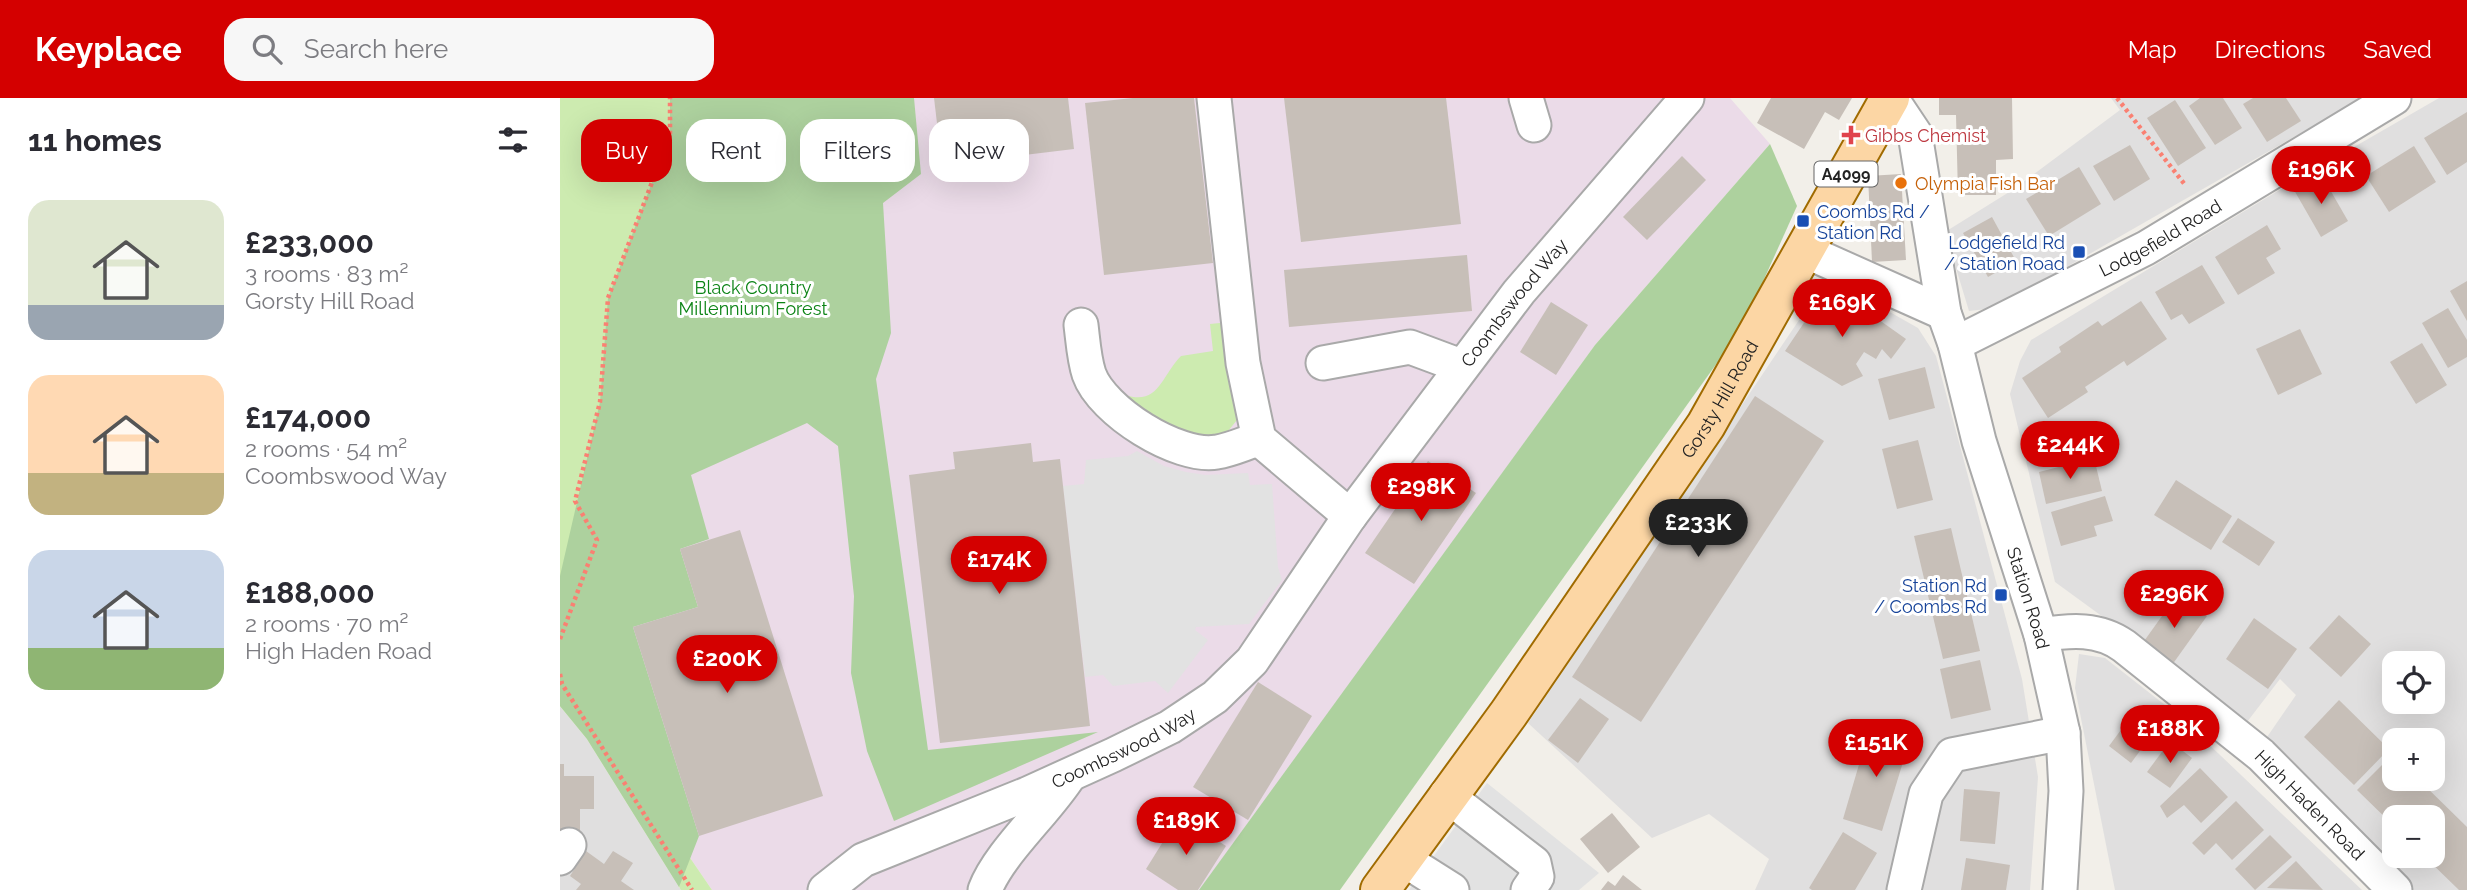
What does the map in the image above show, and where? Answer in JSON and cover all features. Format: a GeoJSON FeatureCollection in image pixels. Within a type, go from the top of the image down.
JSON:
{"type":"FeatureCollection","features":[{"type":"Feature","properties":{"kind":"main road","name":"Gorsty Hill Road"},"geometry":{"type":"LineString","coordinates":[[1380,890],[1446,795],[1508,713],[1706,425],[1890,98]]}},
{"type":"Feature","properties":{"kind":"street"},"geometry":{"type":"LineString","coordinates":[[1214,98],[1243,363],[1259,439],[1350,516]]}},
{"type":"Feature","properties":{"kind":"street","name":"Coombswood Way"},"geometry":{"type":"LineString","coordinates":[[825,890],[863,860],[1069,776],[1170,727],[1215,697],[1252,660],[1310,580],[1350,516],[1519,292],[1687,98]]}},
{"type":"Feature","properties":{"kind":"street","name":"Station Road"},"geometry":{"type":"LineString","coordinates":[[1890,98],[1915,134],[1944,313],[1955,344],[1979,441],[2041,635],[2063,733],[2066,791],[2060,890]]}},
{"type":"Feature","properties":{"kind":"street","name":"Lodgefield Road"},"geometry":{"type":"LineString","coordinates":[[1955,344],[2146,248],[2394,98]]}},
{"type":"Feature","properties":{"kind":"street"},"geometry":{"type":"LineString","coordinates":[[1804,250],[1944,313]]}},
{"type":"Feature","properties":{"kind":"street"},"geometry":{"type":"LineString","coordinates":[[1081,325],[1089,375],[1108,401],[1136,428],[1172,445],[1215,453],[1259,439]]}},
{"type":"Feature","properties":{"kind":"street"},"geometry":{"type":"LineString","coordinates":[[1323,363],[1410,347],[1461,366]]}},
{"type":"Feature","properties":{"kind":"street","name":"High Haden Road"},"geometry":{"type":"LineString","coordinates":[[2041,635],[2073,629],[2118,641],[2261,755],[2395,890]]}},
{"type":"Feature","properties":{"kind":"street"},"geometry":{"type":"LineString","coordinates":[[1904,890],[1926,794],[1952,755],[2063,733]]}},
{"type":"Feature","properties":{"kind":"street"},"geometry":{"type":"LineString","coordinates":[[985,890],[996,869],[1051,804],[1069,776]]}},
{"type":"Feature","properties":{"kind":"street"},"geometry":{"type":"LineString","coordinates":[[1446,795],[1534,863],[1538,877],[1528,890]]}},
{"type":"Feature","properties":{"kind":"street"},"geometry":{"type":"LineString","coordinates":[[1403,859],[1452,890]]}},
{"type":"Feature","properties":{"kind":"path"},"geometry":{"type":"LineString","coordinates":[[560,639],[597,540],[575,501],[600,402],[608,298],[670,135],[670,98]]}},
{"type":"Feature","properties":{"kind":"path"},"geometry":{"type":"LineString","coordinates":[[2117,98],[2206,212]]}},
{"type":"Feature","properties":{"kind":"path"},"geometry":{"type":"LineString","coordinates":[[560,674],[562,684],[692,890]]}},
{"type":"Feature","properties":{"kind":"shaded area"},"geometry":{"type":"Polygon","coordinates":[[[765,98],[1730,98],[1770,144],[1595,345],[1201,890],[712,890],[654,805],[581,617],[735,182],[786,182],[786,119],[758,119],[765,98]]]}},
{"type":"Feature","properties":{"kind":"shaded area"},"geometry":{"type":"Polygon","coordinates":[[[2111,98],[2362,98],[1995,308],[1969,311],[1945,232],[2014,189],[2120,110],[2111,98]]]}},
{"type":"Feature","properties":{"kind":"shaded area"},"geometry":{"type":"Polygon","coordinates":[[[2439,98],[2467,98],[2467,890],[2414,890],[2392,868],[2445,868],[2445,805],[2382,805],[2382,858],[2265,740],[2296,695],[2280,679],[2247,722],[2055,582],[2010,394],[2020,361],[2031,340],[2276,192],[2439,98]]]}},
{"type":"Feature","properties":{"kind":"shaded area"},"geometry":{"type":"Polygon","coordinates":[[[1828,277],[1918,328],[1936,356],[2022,679],[2038,777],[2030,890],[1755,890],[1769,859],[1709,814],[1652,838],[1528,723],[1828,277]]]}},
{"type":"Feature","properties":{"kind":"shaded area"},"geometry":{"type":"Polygon","coordinates":[[[1137,451],[1164,466],[1186,472],[1205,475],[1248,473],[1250,485],[1272,484],[1278,567],[1282,580],[1249,624],[1196,627],[1195,630],[1208,640],[1168,693],[1155,681],[1113,686],[1103,675],[1085,677],[1063,486],[1084,484],[1086,460],[1128,456],[1137,451]]]}},
{"type":"Feature","properties":{"kind":"shaded area"},"geometry":{"type":"Polygon","coordinates":[[[2079,654],[2105,658],[2179,716],[2362,890],[2115,890],[2075,688],[2079,654]]]}},
{"type":"Feature","properties":{"kind":"shaded area"},"geometry":{"type":"Polygon","coordinates":[[[560,706],[587,739],[681,890],[560,890],[560,706]]]}},
{"type":"Feature","properties":{"kind":"shaded area"},"geometry":{"type":"Polygon","coordinates":[[[1487,783],[1599,873],[1579,890],[1409,890],[1487,783]]]}},
{"type":"Feature","properties":{"kind":"green space"},"geometry":{"type":"Polygon","coordinates":[[[560,98],[765,98],[758,119],[686,119],[686,182],[737,182],[611,558],[654,805],[712,890],[681,890],[587,739],[560,706],[560,98]]]}},
{"type":"Feature","properties":{"kind":"green space","name":"Black Country Millennium Forest"},"geometry":{"type":"Polygon","coordinates":[[[670,98],[914,98],[921,174],[915,179],[915,119],[800,119],[800,182],[911,182],[883,203],[891,333],[876,379],[928,750],[1098,732],[894,821],[867,751],[851,673],[854,596],[838,446],[807,423],[691,475],[709,539],[680,549],[698,607],[633,627],[699,836],[679,887],[587,739],[560,706],[560,576],[600,402],[608,298],[652,182],[672,182],[670,98]]]}},
{"type":"Feature","properties":{"kind":"green space"},"geometry":{"type":"Polygon","coordinates":[[[1770,144],[1797,206],[1742,328],[1340,890],[1199,890],[1595,345],[1770,144]]]}},
{"type":"Feature","properties":{"kind":"green space"},"geometry":{"type":"Polygon","coordinates":[[[1220,323],[1225,327],[1241,405],[1237,420],[1224,436],[1196,434],[1170,426],[1147,413],[1125,395],[1136,397],[1152,393],[1181,356],[1213,351],[1210,324],[1220,323]]]}},
{"type":"Feature","properties":{"kind":"building"},"geometry":{"type":"Polygon","coordinates":[[[934,98],[1068,98],[1074,149],[1029,154],[1029,119],[937,119],[934,98]]]}},
{"type":"Feature","properties":{"kind":"building"},"geometry":{"type":"Polygon","coordinates":[[[1133,98],[1194,98],[1213,263],[1104,275],[1085,103],[1133,98]]]}},
{"type":"Feature","properties":{"kind":"building"},"geometry":{"type":"Polygon","coordinates":[[[1284,98],[1446,98],[1461,224],[1301,242],[1284,98]]]}},
{"type":"Feature","properties":{"kind":"building"},"geometry":{"type":"Polygon","coordinates":[[[1771,98],[1852,98],[1839,120],[1825,112],[1804,149],[1757,123],[1771,98]]]}},
{"type":"Feature","properties":{"kind":"building"},"geometry":{"type":"Polygon","coordinates":[[[1939,98],[2012,98],[2013,159],[1996,160],[1996,195],[1958,195],[1956,115],[1939,115],[1939,98]]]}},
{"type":"Feature","properties":{"kind":"building"},"geometry":{"type":"Polygon","coordinates":[[[2200,98],[2223,98],[2242,128],[2215,145],[2189,106],[2200,98]]]}},
{"type":"Feature","properties":{"kind":"building"},"geometry":{"type":"Polygon","coordinates":[[[2253,98],[2286,98],[2301,121],[2267,142],[2243,104],[2253,98]]]}},
{"type":"Feature","properties":{"kind":"building"},"geometry":{"type":"Polygon","coordinates":[[[2175,100],[2206,148],[2178,166],[2147,118],[2175,100]]]}},
{"type":"Feature","properties":{"kind":"building"},"geometry":{"type":"Polygon","coordinates":[[[2467,112],[2467,162],[2447,175],[2424,138],[2467,112]]]}},
{"type":"Feature","properties":{"kind":"building"},"geometry":{"type":"Polygon","coordinates":[[[2130,145],[2150,179],[2114,201],[2093,166],[2130,145]]]}},
{"type":"Feature","properties":{"kind":"building"},"geometry":{"type":"Polygon","coordinates":[[[2414,146],[2436,182],[2389,212],[2366,176],[2414,146]]]}},
{"type":"Feature","properties":{"kind":"building"},"geometry":{"type":"Polygon","coordinates":[[[1682,156],[1706,180],[1647,240],[1623,217],[1682,156]]]}},
{"type":"Feature","properties":{"kind":"building"},"geometry":{"type":"Polygon","coordinates":[[[2079,167],[2101,204],[2049,236],[2026,199],[2079,167]]]}},
{"type":"Feature","properties":{"kind":"building"},"geometry":{"type":"Polygon","coordinates":[[[1901,174],[1906,260],[1872,262],[1868,176],[1901,174]]]}},
{"type":"Feature","properties":{"kind":"building"},"geometry":{"type":"Polygon","coordinates":[[[2321,174],[2348,221],[2321,237],[2294,190],[2321,174]]]}},
{"type":"Feature","properties":{"kind":"building"},"geometry":{"type":"Polygon","coordinates":[[[1992,217],[2016,261],[1988,277],[1963,233],[1992,217]]]}},
{"type":"Feature","properties":{"kind":"building"},"geometry":{"type":"Polygon","coordinates":[[[2267,225],[2281,249],[2266,258],[2275,273],[2238,295],[2215,257],[2267,225]]]}},
{"type":"Feature","properties":{"kind":"building"},"geometry":{"type":"Polygon","coordinates":[[[1467,255],[1472,311],[1289,327],[1284,270],[1467,255]]]}},
{"type":"Feature","properties":{"kind":"building"},"geometry":{"type":"Polygon","coordinates":[[[2202,265],[2225,303],[2189,324],[2182,314],[2171,320],[2155,292],[2202,265]]]}},
{"type":"Feature","properties":{"kind":"building"},"geometry":{"type":"Polygon","coordinates":[[[2467,281],[2467,321],[2450,291],[2467,281]]]}},
{"type":"Feature","properties":{"kind":"building"},"geometry":{"type":"Polygon","coordinates":[[[1844,295],[1906,339],[1891,359],[1882,349],[1876,359],[1864,352],[1856,364],[1863,376],[1842,386],[1785,351],[1822,296],[1844,295]]]}},
{"type":"Feature","properties":{"kind":"building"},"geometry":{"type":"Polygon","coordinates":[[[2141,301],[2167,339],[2127,366],[2124,361],[2085,387],[2088,392],[2048,418],[2022,378],[2061,352],[2059,347],[2098,321],[2102,326],[2141,301]]]}},
{"type":"Feature","properties":{"kind":"building"},"geometry":{"type":"Polygon","coordinates":[[[1551,302],[1588,325],[1556,375],[1520,352],[1551,302]]]}},
{"type":"Feature","properties":{"kind":"building"},"geometry":{"type":"Polygon","coordinates":[[[2448,308],[2467,340],[2467,357],[2448,368],[2422,323],[2448,308]]]}},
{"type":"Feature","properties":{"kind":"building"},"geometry":{"type":"Polygon","coordinates":[[[2300,329],[2322,374],[2278,395],[2256,349],[2300,329]]]}},
{"type":"Feature","properties":{"kind":"building"},"geometry":{"type":"Polygon","coordinates":[[[2422,343],[2447,385],[2416,404],[2390,362],[2422,343]]]}},
{"type":"Feature","properties":{"kind":"building"},"geometry":{"type":"Polygon","coordinates":[[[1925,367],[1935,408],[1889,420],[1878,379],[1925,367]]]}},
{"type":"Feature","properties":{"kind":"building"},"geometry":{"type":"Polygon","coordinates":[[[1755,396],[1824,441],[1641,722],[1572,677],[1755,396]]]}},
{"type":"Feature","properties":{"kind":"building"},"geometry":{"type":"Polygon","coordinates":[[[1918,440],[1933,500],[1897,509],[1882,449],[1918,440]]]}},
{"type":"Feature","properties":{"kind":"building"},"geometry":{"type":"Polygon","coordinates":[[[1031,443],[1033,462],[1060,459],[1090,726],[940,743],[909,475],[955,469],[953,452],[1031,443]]]}},
{"type":"Feature","properties":{"kind":"building"},"geometry":{"type":"Polygon","coordinates":[[[2094,458],[2102,491],[2046,504],[2039,472],[2094,458]]]}},
{"type":"Feature","properties":{"kind":"building"},"geometry":{"type":"Polygon","coordinates":[[[1428,461],[1476,493],[1414,584],[1365,553],[1428,461]]]}},
{"type":"Feature","properties":{"kind":"building"},"geometry":{"type":"Polygon","coordinates":[[[2176,480],[2232,516],[2211,550],[2154,515],[2176,480]]]}},
{"type":"Feature","properties":{"kind":"building"},"geometry":{"type":"Polygon","coordinates":[[[2105,496],[2113,521],[2094,526],[2097,536],[2061,546],[2051,512],[2105,496]]]}},
{"type":"Feature","properties":{"kind":"building"},"geometry":{"type":"Polygon","coordinates":[[[2238,518],[2275,542],[2259,566],[2222,542],[2238,518]]]}},
{"type":"Feature","properties":{"kind":"building"},"geometry":{"type":"Polygon","coordinates":[[[1951,528],[1980,651],[1943,659],[1914,536],[1951,528]]]}},
{"type":"Feature","properties":{"kind":"building"},"geometry":{"type":"Polygon","coordinates":[[[740,530],[823,796],[699,836],[633,627],[698,607],[680,549],[740,530]]]}},
{"type":"Feature","properties":{"kind":"building"},"geometry":{"type":"Polygon","coordinates":[[[2177,595],[2207,616],[2172,665],[2142,644],[2177,595]]]}},
{"type":"Feature","properties":{"kind":"building"},"geometry":{"type":"Polygon","coordinates":[[[2339,615],[2371,644],[2341,677],[2309,648],[2339,615]]]}},
{"type":"Feature","properties":{"kind":"building"},"geometry":{"type":"Polygon","coordinates":[[[2254,618],[2297,649],[2268,689],[2226,659],[2254,618]]]}},
{"type":"Feature","properties":{"kind":"building"},"geometry":{"type":"Polygon","coordinates":[[[1980,660],[1991,710],[1951,719],[1940,669],[1980,660]]]}},
{"type":"Feature","properties":{"kind":"building"},"geometry":{"type":"Polygon","coordinates":[[[1258,682],[1312,716],[1248,820],[1193,787],[1258,682]]]}},
{"type":"Feature","properties":{"kind":"building"},"geometry":{"type":"Polygon","coordinates":[[[1580,698],[1609,719],[1578,763],[1548,740],[1580,698]]]}},
{"type":"Feature","properties":{"kind":"building"},"geometry":{"type":"Polygon","coordinates":[[[2339,700],[2382,742],[2382,756],[2354,785],[2304,737],[2339,700]]]}},
{"type":"Feature","properties":{"kind":"building"},"geometry":{"type":"Polygon","coordinates":[[[2132,715],[2154,732],[2131,763],[2109,746],[2132,715]]]}},
{"type":"Feature","properties":{"kind":"building"},"geometry":{"type":"Polygon","coordinates":[[[1870,727],[1910,739],[1882,831],[1843,819],[1870,727]]]}},
{"type":"Feature","properties":{"kind":"building"},"geometry":{"type":"Polygon","coordinates":[[[2170,741],[2192,758],[2170,788],[2147,772],[2170,741]]]}},
{"type":"Feature","properties":{"kind":"building"},"geometry":{"type":"Polygon","coordinates":[[[560,764],[564,764],[564,776],[594,776],[594,809],[580,809],[580,834],[560,834],[560,764]]]}},
{"type":"Feature","properties":{"kind":"building"},"geometry":{"type":"Polygon","coordinates":[[[2382,765],[2382,791],[2430,791],[2445,805],[2382,805],[2382,814],[2357,790],[2382,765]]]}},
{"type":"Feature","properties":{"kind":"building"},"geometry":{"type":"Polygon","coordinates":[[[2200,768],[2228,797],[2201,823],[2184,805],[2167,818],[2160,806],[2200,768]]]}},
{"type":"Feature","properties":{"kind":"building"},"geometry":{"type":"Polygon","coordinates":[[[1964,789],[2000,792],[1995,844],[1960,841],[1964,789]]]}},
{"type":"Feature","properties":{"kind":"building"},"geometry":{"type":"Polygon","coordinates":[[[2236,801],[2264,830],[2232,860],[2216,843],[2204,855],[2192,843],[2236,801]]]}},
{"type":"Feature","properties":{"kind":"building"},"geometry":{"type":"Polygon","coordinates":[[[2445,805],[2467,827],[2467,890],[2459,890],[2436,868],[2445,868],[2445,805]]]}},
{"type":"Feature","properties":{"kind":"building"},"geometry":{"type":"Polygon","coordinates":[[[1612,813],[1640,847],[1608,873],[1580,839],[1612,813]]]}},
{"type":"Feature","properties":{"kind":"building"},"geometry":{"type":"Polygon","coordinates":[[[1179,816],[1226,846],[1198,890],[1178,890],[1146,869],[1179,816]]]}},
{"type":"Feature","properties":{"kind":"building"},"geometry":{"type":"Polygon","coordinates":[[[1843,832],[1877,853],[1855,890],[1812,890],[1809,888],[1843,832]]]}},
{"type":"Feature","properties":{"kind":"building"},"geometry":{"type":"Polygon","coordinates":[[[2270,835],[2292,857],[2255,890],[2235,869],[2270,835]]]}},
{"type":"Feature","properties":{"kind":"building"},"geometry":{"type":"Polygon","coordinates":[[[586,851],[604,864],[613,851],[633,863],[621,881],[634,890],[576,890],[581,884],[570,876],[586,851]]]}},
{"type":"Feature","properties":{"kind":"building"},"geometry":{"type":"Polygon","coordinates":[[[1966,858],[2010,865],[2006,890],[1961,890],[1966,858]]]}},
{"type":"Feature","properties":{"kind":"building"},"geometry":{"type":"Polygon","coordinates":[[[2296,861],[2323,890],[2267,888],[2296,861]]]}},
{"type":"Feature","properties":{"kind":"building"},"geometry":{"type":"Polygon","coordinates":[[[1623,875],[1642,890],[1601,890],[1608,881],[1615,886],[1623,875]]]}},
{"type":"Feature","properties":{"kind":"place","name":"Gibbs Chemist"},"geometry":{"type":"Point","coordinates":[1851,135]}},
{"type":"Feature","properties":{"kind":"place","name":"Olympia Fish Bar"},"geometry":{"type":"Point","coordinates":[1901,183]}},
{"type":"Feature","properties":{"kind":"place","name":"Coombs Rd / Station Rd"},"geometry":{"type":"Point","coordinates":[1803,221]}},
{"type":"Feature","properties":{"kind":"place","name":"Lodgefield Rd / Station Road"},"geometry":{"type":"Point","coordinates":[2079,252]}},
{"type":"Feature","properties":{"kind":"place","name":"Station Rd / Coombs Rd"},"geometry":{"type":"Point","coordinates":[2001,595]}}]}
